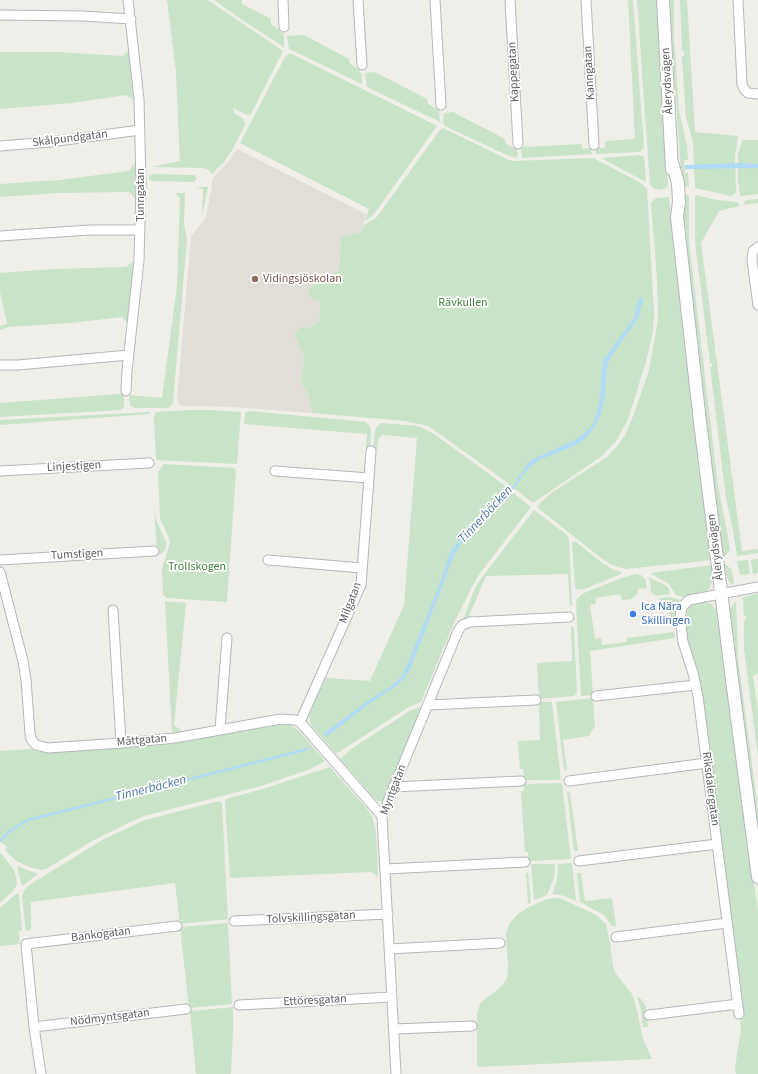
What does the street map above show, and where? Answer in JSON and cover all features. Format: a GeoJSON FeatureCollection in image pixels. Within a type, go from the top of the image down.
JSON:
{"type":"FeatureCollection","features":[{"type":"Feature","properties":{"kind":"main road","name":"Ålerydsvägen"},"geometry":{"type":"LineString","coordinates":[[663,0],[672,162],[670,183],[671,194],[677,217],[721,594],[758,877]]}},
{"type":"Feature","properties":{"kind":"street","name":"Tunngatan"},"geometry":{"type":"LineString","coordinates":[[126,391],[136,292],[142,184],[139,98],[128,0]]}},
{"type":"Feature","properties":{"kind":"street"},"geometry":{"type":"LineString","coordinates":[[283,0],[284,27]]}},
{"type":"Feature","properties":{"kind":"street"},"geometry":{"type":"LineString","coordinates":[[358,0],[362,65]]}},
{"type":"Feature","properties":{"kind":"street"},"geometry":{"type":"LineString","coordinates":[[435,0],[441,105]]}},
{"type":"Feature","properties":{"kind":"street","name":"Kappegatan"},"geometry":{"type":"LineString","coordinates":[[510,0],[518,144]]}},
{"type":"Feature","properties":{"kind":"street","name":"Kanngatan"},"geometry":{"type":"LineString","coordinates":[[586,0],[594,146]]}},
{"type":"Feature","properties":{"kind":"street"},"geometry":{"type":"LineString","coordinates":[[738,0],[742,84],[744,90],[748,93],[758,94]]}},
{"type":"Feature","properties":{"kind":"street"},"geometry":{"type":"LineString","coordinates":[[0,15],[83,16],[131,19]]}},
{"type":"Feature","properties":{"kind":"street","name":"Skålpundgatan"},"geometry":{"type":"LineString","coordinates":[[0,146],[50,142],[140,130]]}},
{"type":"Feature","properties":{"kind":"street"},"geometry":{"type":"LineString","coordinates":[[0,236],[83,230],[140,230]]}},
{"type":"Feature","properties":{"kind":"street"},"geometry":{"type":"LineString","coordinates":[[755,249],[752,261],[758,305]]}},
{"type":"Feature","properties":{"kind":"street"},"geometry":{"type":"LineString","coordinates":[[0,365],[18,365],[129,355]]}},
{"type":"Feature","properties":{"kind":"street","name":"Milgatan"},"geometry":{"type":"LineString","coordinates":[[300,722],[361,585],[371,451]]}},
{"type":"Feature","properties":{"kind":"street","name":"Linjestigen"},"geometry":{"type":"LineString","coordinates":[[0,471],[149,463]]}},
{"type":"Feature","properties":{"kind":"street"},"geometry":{"type":"LineString","coordinates":[[275,471],[369,478]]}},
{"type":"Feature","properties":{"kind":"street","name":"Tumstigen"},"geometry":{"type":"LineString","coordinates":[[0,560],[154,551]]}},
{"type":"Feature","properties":{"kind":"street"},"geometry":{"type":"LineString","coordinates":[[268,560],[362,568]]}},
{"type":"Feature","properties":{"kind":"street","name":"Måttgatan"},"geometry":{"type":"LineString","coordinates":[[0,572],[25,671],[30,733],[33,742],[39,747],[48,748],[175,738],[281,719],[290,719],[300,722]]}},
{"type":"Feature","properties":{"kind":"street","name":"Riksdalergatan"},"geometry":{"type":"LineString","coordinates":[[739,1014],[696,684],[683,642],[680,617],[682,607],[689,600],[758,588]]}},
{"type":"Feature","properties":{"kind":"street"},"geometry":{"type":"LineString","coordinates":[[113,610],[121,743]]}},
{"type":"Feature","properties":{"kind":"street","name":"Myntgatan"},"geometry":{"type":"LineString","coordinates":[[396,1074],[382,816],[458,631],[464,623],[569,617]]}},
{"type":"Feature","properties":{"kind":"street"},"geometry":{"type":"LineString","coordinates":[[220,730],[228,638]]}},
{"type":"Feature","properties":{"kind":"street"},"geometry":{"type":"LineString","coordinates":[[596,696],[696,684]]}},
{"type":"Feature","properties":{"kind":"street"},"geometry":{"type":"LineString","coordinates":[[428,704],[536,700]]}},
{"type":"Feature","properties":{"kind":"street"},"geometry":{"type":"LineString","coordinates":[[300,722],[382,816]]}},
{"type":"Feature","properties":{"kind":"street"},"geometry":{"type":"LineString","coordinates":[[569,781],[707,763]]}},
{"type":"Feature","properties":{"kind":"street"},"geometry":{"type":"LineString","coordinates":[[394,787],[521,781]]}},
{"type":"Feature","properties":{"kind":"street"},"geometry":{"type":"LineString","coordinates":[[579,861],[717,844]]}},
{"type":"Feature","properties":{"kind":"street"},"geometry":{"type":"LineString","coordinates":[[386,869],[525,862]]}},
{"type":"Feature","properties":{"kind":"street","name":"Tolvskillingsgatan"},"geometry":{"type":"LineString","coordinates":[[234,922],[388,914]]}},
{"type":"Feature","properties":{"kind":"street"},"geometry":{"type":"LineString","coordinates":[[616,937],[727,923]]}},
{"type":"Feature","properties":{"kind":"street","name":"Bankogatan"},"geometry":{"type":"LineString","coordinates":[[34,1027],[26,944],[177,926]]}},
{"type":"Feature","properties":{"kind":"street"},"geometry":{"type":"LineString","coordinates":[[390,949],[500,944]]}},
{"type":"Feature","properties":{"kind":"street","name":"Ettöresgatan"},"geometry":{"type":"LineString","coordinates":[[239,1005],[392,997]]}},
{"type":"Feature","properties":{"kind":"street"},"geometry":{"type":"LineString","coordinates":[[649,1015],[738,1004]]}},
{"type":"Feature","properties":{"kind":"street","name":"Nödmyntsgatan"},"geometry":{"type":"LineString","coordinates":[[34,1027],[186,1009]]}},
{"type":"Feature","properties":{"kind":"street"},"geometry":{"type":"LineString","coordinates":[[394,1030],[472,1026]]}},
{"type":"Feature","properties":{"kind":"street"},"geometry":{"type":"LineString","coordinates":[[34,1027],[41,1074]]}},
{"type":"Feature","properties":{"kind":"shaded area","name":"Vidingsjöskolan"},"geometry":{"type":"Polygon","coordinates":[[[237,149],[366,214],[362,232],[341,237],[339,270],[309,288],[320,301],[319,322],[294,335],[304,356],[301,383],[309,396],[312,413],[233,407],[182,406],[177,400],[191,236],[206,218],[213,178],[229,161],[237,149]]]}},
{"type":"Feature","properties":{"kind":"green space"},"geometry":{"type":"Polygon","coordinates":[[[167,0],[208,0],[283,51],[251,114],[247,115],[233,108],[234,113],[244,119],[245,125],[225,161],[212,174],[209,170],[204,168],[152,167],[180,161],[176,72],[167,0]]]}},
{"type":"Feature","properties":{"kind":"green space"},"geometry":{"type":"Polygon","coordinates":[[[214,0],[242,0],[242,4],[271,19],[271,24],[282,32],[284,36],[284,47],[242,20],[214,0]]]}},
{"type":"Feature","properties":{"kind":"green space"},"geometry":{"type":"Polygon","coordinates":[[[628,0],[633,0],[644,147],[640,152],[596,154],[596,148],[605,148],[605,141],[635,139],[628,0]]]}},
{"type":"Feature","properties":{"kind":"green space"},"geometry":{"type":"Polygon","coordinates":[[[637,0],[657,0],[668,183],[666,188],[661,190],[655,189],[650,185],[637,0]]]}},
{"type":"Feature","properties":{"kind":"green space"},"geometry":{"type":"Polygon","coordinates":[[[669,0],[674,0],[674,35],[679,110],[687,146],[688,160],[684,160],[685,173],[688,173],[689,186],[682,186],[669,0]]]}},
{"type":"Feature","properties":{"kind":"green space"},"geometry":{"type":"Polygon","coordinates":[[[680,0],[687,0],[695,132],[738,136],[735,156],[736,193],[731,196],[695,188],[693,142],[686,117],[682,56],[684,56],[684,51],[682,51],[680,0]]]}},
{"type":"Feature","properties":{"kind":"green space"},"geometry":{"type":"Polygon","coordinates":[[[304,35],[349,59],[350,64],[359,69],[362,75],[362,84],[289,49],[287,36],[304,35]]]}},
{"type":"Feature","properties":{"kind":"green space"},"geometry":{"type":"Polygon","coordinates":[[[129,50],[133,100],[126,95],[72,103],[0,109],[0,52],[57,52],[123,56],[129,50]]]}},
{"type":"Feature","properties":{"kind":"green space"},"geometry":{"type":"Polygon","coordinates":[[[290,53],[437,126],[377,210],[365,221],[369,209],[240,143],[285,57],[290,53]]]}},
{"type":"Feature","properties":{"kind":"green space"},"geometry":{"type":"Polygon","coordinates":[[[375,72],[427,99],[428,104],[439,110],[440,122],[367,87],[365,73],[375,72]]]}},
{"type":"Feature","properties":{"kind":"green space"},"geometry":{"type":"Polygon","coordinates":[[[453,112],[505,139],[506,144],[516,149],[518,153],[517,158],[509,156],[445,126],[443,122],[444,113],[453,112]]]}},
{"type":"Feature","properties":{"kind":"green space","name":"Rävkullen"},"geometry":{"type":"Polygon","coordinates":[[[443,128],[513,161],[593,158],[641,183],[647,189],[654,314],[653,330],[647,358],[627,422],[616,441],[602,456],[533,503],[493,472],[428,426],[405,421],[312,413],[309,396],[301,383],[304,356],[294,335],[300,327],[308,328],[319,322],[320,301],[309,297],[309,288],[339,270],[341,237],[362,232],[364,225],[376,218],[440,130],[443,128]]]}},
{"type":"Feature","properties":{"kind":"green space"},"geometry":{"type":"Polygon","coordinates":[[[742,140],[758,140],[758,194],[740,195],[738,156],[742,140]]]}},
{"type":"Feature","properties":{"kind":"green space"},"geometry":{"type":"Polygon","coordinates":[[[582,144],[582,149],[591,148],[592,154],[522,158],[521,147],[582,144]]]}},
{"type":"Feature","properties":{"kind":"green space"},"geometry":{"type":"Polygon","coordinates":[[[640,155],[644,157],[646,182],[601,158],[640,155]]]}},
{"type":"Feature","properties":{"kind":"green space"},"geometry":{"type":"Polygon","coordinates":[[[135,163],[135,198],[129,192],[59,193],[0,197],[0,184],[59,180],[129,171],[135,163]]]}},
{"type":"Feature","properties":{"kind":"green space"},"geometry":{"type":"Polygon","coordinates":[[[153,174],[194,175],[197,178],[194,182],[151,181],[149,176],[153,174]]]}},
{"type":"Feature","properties":{"kind":"green space"},"geometry":{"type":"Polygon","coordinates":[[[208,187],[202,216],[203,189],[196,188],[208,187]]]}},
{"type":"Feature","properties":{"kind":"green space"},"geometry":{"type":"Polygon","coordinates":[[[175,193],[185,193],[184,223],[187,239],[173,403],[167,408],[135,408],[130,405],[129,395],[162,398],[177,286],[180,198],[175,193]]]}},
{"type":"Feature","properties":{"kind":"green space"},"geometry":{"type":"Polygon","coordinates":[[[695,195],[717,200],[737,202],[739,204],[739,206],[719,211],[701,243],[742,551],[758,549],[758,553],[737,556],[726,498],[710,367],[712,367],[712,363],[710,363],[695,241],[695,195]]]}},
{"type":"Feature","properties":{"kind":"green space"},"geometry":{"type":"Polygon","coordinates":[[[682,196],[689,196],[689,242],[718,486],[730,550],[723,558],[685,240],[682,196]]]}},
{"type":"Feature","properties":{"kind":"green space"},"geometry":{"type":"Polygon","coordinates":[[[669,197],[712,560],[626,569],[612,565],[601,558],[538,507],[541,502],[551,493],[607,457],[625,435],[634,414],[649,370],[658,318],[657,279],[651,204],[653,200],[657,198],[669,197]]]}},
{"type":"Feature","properties":{"kind":"green space"},"geometry":{"type":"Polygon","coordinates":[[[758,199],[758,203],[743,205],[746,200],[758,199]]]}},
{"type":"Feature","properties":{"kind":"green space"},"geometry":{"type":"Polygon","coordinates":[[[133,261],[127,323],[122,317],[71,323],[9,327],[0,330],[0,326],[7,324],[0,292],[0,273],[54,269],[126,267],[133,261]]]}},
{"type":"Feature","properties":{"kind":"green space"},"geometry":{"type":"Polygon","coordinates":[[[124,394],[124,407],[120,410],[0,417],[0,403],[124,394]]]}},
{"type":"Feature","properties":{"kind":"green space"},"geometry":{"type":"Polygon","coordinates":[[[189,410],[241,412],[236,464],[156,460],[154,417],[156,412],[189,410]]]}},
{"type":"Feature","properties":{"kind":"green space"},"geometry":{"type":"Polygon","coordinates":[[[250,411],[366,422],[371,428],[370,450],[366,450],[367,434],[244,424],[245,413],[250,411]]]}},
{"type":"Feature","properties":{"kind":"green space"},"geometry":{"type":"Polygon","coordinates":[[[150,412],[150,414],[0,425],[0,420],[150,412]]]}},
{"type":"Feature","properties":{"kind":"green space"},"geometry":{"type":"Polygon","coordinates":[[[379,424],[418,426],[434,434],[500,482],[531,507],[480,573],[473,585],[454,623],[421,702],[409,707],[336,754],[310,724],[309,714],[326,678],[370,681],[404,605],[417,438],[382,435],[378,440],[377,450],[373,450],[375,430],[379,424]]]}},
{"type":"Feature","properties":{"kind":"green space","name":"Trollskogen"},"geometry":{"type":"Polygon","coordinates":[[[164,464],[234,468],[236,471],[227,602],[167,598],[163,595],[162,569],[170,543],[160,519],[158,472],[164,464]]]}},
{"type":"Feature","properties":{"kind":"green space"},"geometry":{"type":"Polygon","coordinates":[[[154,507],[156,519],[166,543],[165,550],[161,554],[157,553],[154,507]]]}},
{"type":"Feature","properties":{"kind":"green space"},"geometry":{"type":"Polygon","coordinates":[[[534,510],[567,535],[569,539],[572,605],[570,606],[568,574],[486,576],[468,618],[463,620],[475,588],[534,510]]]}},
{"type":"Feature","properties":{"kind":"green space"},"geometry":{"type":"Polygon","coordinates":[[[575,541],[601,562],[612,569],[621,572],[621,574],[582,590],[576,589],[572,543],[575,541]]]}},
{"type":"Feature","properties":{"kind":"green space"},"geometry":{"type":"Polygon","coordinates":[[[758,559],[758,573],[753,574],[751,560],[758,559]]]}},
{"type":"Feature","properties":{"kind":"green space"},"geometry":{"type":"Polygon","coordinates":[[[748,560],[750,574],[740,575],[737,561],[748,560]]]}},
{"type":"Feature","properties":{"kind":"green space"},"geometry":{"type":"Polygon","coordinates":[[[724,563],[732,570],[734,585],[731,584],[727,578],[724,563]]]}},
{"type":"Feature","properties":{"kind":"green space"},"geometry":{"type":"Polygon","coordinates":[[[712,565],[713,580],[709,589],[683,597],[676,595],[669,584],[650,573],[712,565]]]}},
{"type":"Feature","properties":{"kind":"green space"},"geometry":{"type":"Polygon","coordinates":[[[636,574],[641,575],[645,579],[647,588],[638,589],[638,593],[632,599],[622,600],[620,594],[595,598],[596,604],[590,605],[595,639],[601,638],[602,645],[627,642],[627,638],[673,632],[675,634],[675,638],[590,651],[593,695],[581,696],[576,604],[577,599],[582,594],[596,588],[636,574]]]}},
{"type":"Feature","properties":{"kind":"green space"},"geometry":{"type":"Polygon","coordinates":[[[648,577],[669,588],[670,594],[656,596],[651,592],[648,577]]]}},
{"type":"Feature","properties":{"kind":"green space"},"geometry":{"type":"Polygon","coordinates":[[[758,594],[758,674],[753,675],[758,711],[758,758],[744,649],[744,620],[746,619],[746,616],[744,616],[743,597],[758,594]]]}},
{"type":"Feature","properties":{"kind":"green space"},"geometry":{"type":"Polygon","coordinates":[[[670,597],[680,600],[676,606],[674,619],[670,622],[664,623],[664,620],[670,619],[668,600],[659,600],[660,598],[670,597]]]}},
{"type":"Feature","properties":{"kind":"green space"},"geometry":{"type":"Polygon","coordinates":[[[165,601],[186,603],[174,725],[183,732],[172,733],[165,601]]]}},
{"type":"Feature","properties":{"kind":"green space"},"geometry":{"type":"Polygon","coordinates":[[[736,601],[738,657],[758,810],[758,837],[730,616],[730,609],[736,601]]]}},
{"type":"Feature","properties":{"kind":"green space"},"geometry":{"type":"Polygon","coordinates":[[[706,602],[711,604],[719,613],[746,829],[758,911],[758,1074],[736,1074],[735,1067],[741,1029],[740,1019],[743,1015],[701,687],[687,641],[684,617],[689,607],[706,602]]]}},
{"type":"Feature","properties":{"kind":"green space"},"geometry":{"type":"Polygon","coordinates":[[[571,627],[574,629],[577,693],[574,696],[539,699],[537,663],[572,661],[571,627]]]}},
{"type":"Feature","properties":{"kind":"green space"},"geometry":{"type":"Polygon","coordinates":[[[593,698],[595,726],[589,736],[563,740],[567,770],[564,770],[556,702],[593,698]]]}},
{"type":"Feature","properties":{"kind":"green space"},"geometry":{"type":"Polygon","coordinates":[[[539,702],[552,702],[561,779],[559,780],[524,780],[523,769],[520,769],[518,741],[540,740],[539,702]]]}},
{"type":"Feature","properties":{"kind":"green space"},"geometry":{"type":"Polygon","coordinates":[[[422,706],[384,801],[377,801],[340,759],[351,749],[411,710],[422,706]]]}},
{"type":"Feature","properties":{"kind":"green space"},"geometry":{"type":"Polygon","coordinates":[[[285,723],[301,733],[325,761],[308,770],[261,786],[144,816],[92,841],[46,869],[41,870],[29,867],[15,860],[5,850],[7,847],[0,841],[0,751],[30,749],[40,752],[121,748],[172,742],[285,723]]]}},
{"type":"Feature","properties":{"kind":"green space"},"geometry":{"type":"Polygon","coordinates":[[[330,767],[372,816],[376,831],[378,876],[371,872],[230,878],[225,803],[226,799],[263,789],[330,767]]]}},
{"type":"Feature","properties":{"kind":"green space"},"geometry":{"type":"Polygon","coordinates":[[[562,783],[571,858],[528,861],[528,852],[525,852],[521,791],[524,791],[524,784],[562,783]]]}},
{"type":"Feature","properties":{"kind":"green space"},"geometry":{"type":"Polygon","coordinates":[[[567,792],[570,792],[578,851],[574,851],[567,792]]]}},
{"type":"Feature","properties":{"kind":"green space"},"geometry":{"type":"Polygon","coordinates":[[[219,801],[222,803],[228,919],[180,924],[175,883],[31,902],[31,930],[26,931],[22,897],[27,887],[34,882],[104,839],[145,820],[219,801]]]}},
{"type":"Feature","properties":{"kind":"green space"},"geometry":{"type":"Polygon","coordinates":[[[1,853],[14,870],[17,882],[13,891],[0,903],[0,855],[1,853]]]}},
{"type":"Feature","properties":{"kind":"green space"},"geometry":{"type":"Polygon","coordinates":[[[571,863],[576,901],[561,895],[552,894],[557,880],[558,864],[571,863]]]}},
{"type":"Feature","properties":{"kind":"green space"},"geometry":{"type":"Polygon","coordinates":[[[531,864],[555,865],[554,878],[547,895],[534,900],[531,864]]]}},
{"type":"Feature","properties":{"kind":"green space"},"geometry":{"type":"Polygon","coordinates":[[[17,866],[38,874],[22,886],[17,866]]]}},
{"type":"Feature","properties":{"kind":"green space"},"geometry":{"type":"Polygon","coordinates":[[[526,873],[528,873],[531,902],[528,904],[526,873]]]}},
{"type":"Feature","properties":{"kind":"green space"},"geometry":{"type":"Polygon","coordinates":[[[577,873],[581,873],[585,901],[612,898],[616,926],[612,926],[604,915],[580,902],[577,873]]]}},
{"type":"Feature","properties":{"kind":"green space"},"geometry":{"type":"Polygon","coordinates":[[[16,894],[19,894],[22,930],[19,931],[20,944],[0,946],[0,908],[16,894]]]}},
{"type":"Feature","properties":{"kind":"green space"},"geometry":{"type":"Polygon","coordinates":[[[547,899],[562,899],[596,915],[606,924],[613,966],[616,974],[632,994],[643,1039],[652,1059],[477,1067],[477,1013],[481,1002],[500,988],[507,978],[508,966],[506,934],[510,923],[518,914],[529,907],[547,899]]]}},
{"type":"Feature","properties":{"kind":"green space"},"geometry":{"type":"Polygon","coordinates":[[[228,923],[232,1004],[189,1008],[180,927],[228,923]]]}},
{"type":"Feature","properties":{"kind":"green space"},"geometry":{"type":"Polygon","coordinates":[[[637,996],[642,1000],[646,1007],[648,1027],[643,1027],[637,996]]]}},
{"type":"Feature","properties":{"kind":"green space"},"geometry":{"type":"Polygon","coordinates":[[[233,1007],[231,1074],[196,1074],[190,1011],[233,1007]]]}},
{"type":"Feature","properties":{"kind":"water"},"geometry":{"type":"Polygon","coordinates":[[[741,163],[758,164],[758,168],[685,169],[685,165],[741,163]]]}},
{"type":"Feature","properties":{"kind":"water"},"geometry":{"type":"Polygon","coordinates":[[[639,298],[643,298],[643,301],[638,318],[609,360],[601,414],[595,426],[586,438],[576,445],[539,460],[531,466],[525,472],[509,496],[462,542],[454,555],[415,657],[404,679],[326,737],[324,733],[369,700],[390,687],[400,678],[406,668],[452,549],[509,492],[528,463],[533,459],[577,439],[588,430],[594,422],[599,404],[603,360],[634,318],[639,298]]]}},
{"type":"Feature","properties":{"kind":"waterway","name":"Tinnerbäcken"},"geometry":{"type":"LineString","coordinates":[[0,841],[10,831],[28,820],[307,749]]}},
{"type":"Feature","properties":{"kind":"place","name":"Vidingsjöskolan"},"geometry":{"type":"Point","coordinates":[255,279]}},
{"type":"Feature","properties":{"kind":"place","name":"Ica Nära Skillingen"},"geometry":{"type":"Point","coordinates":[633,614]}}]}
